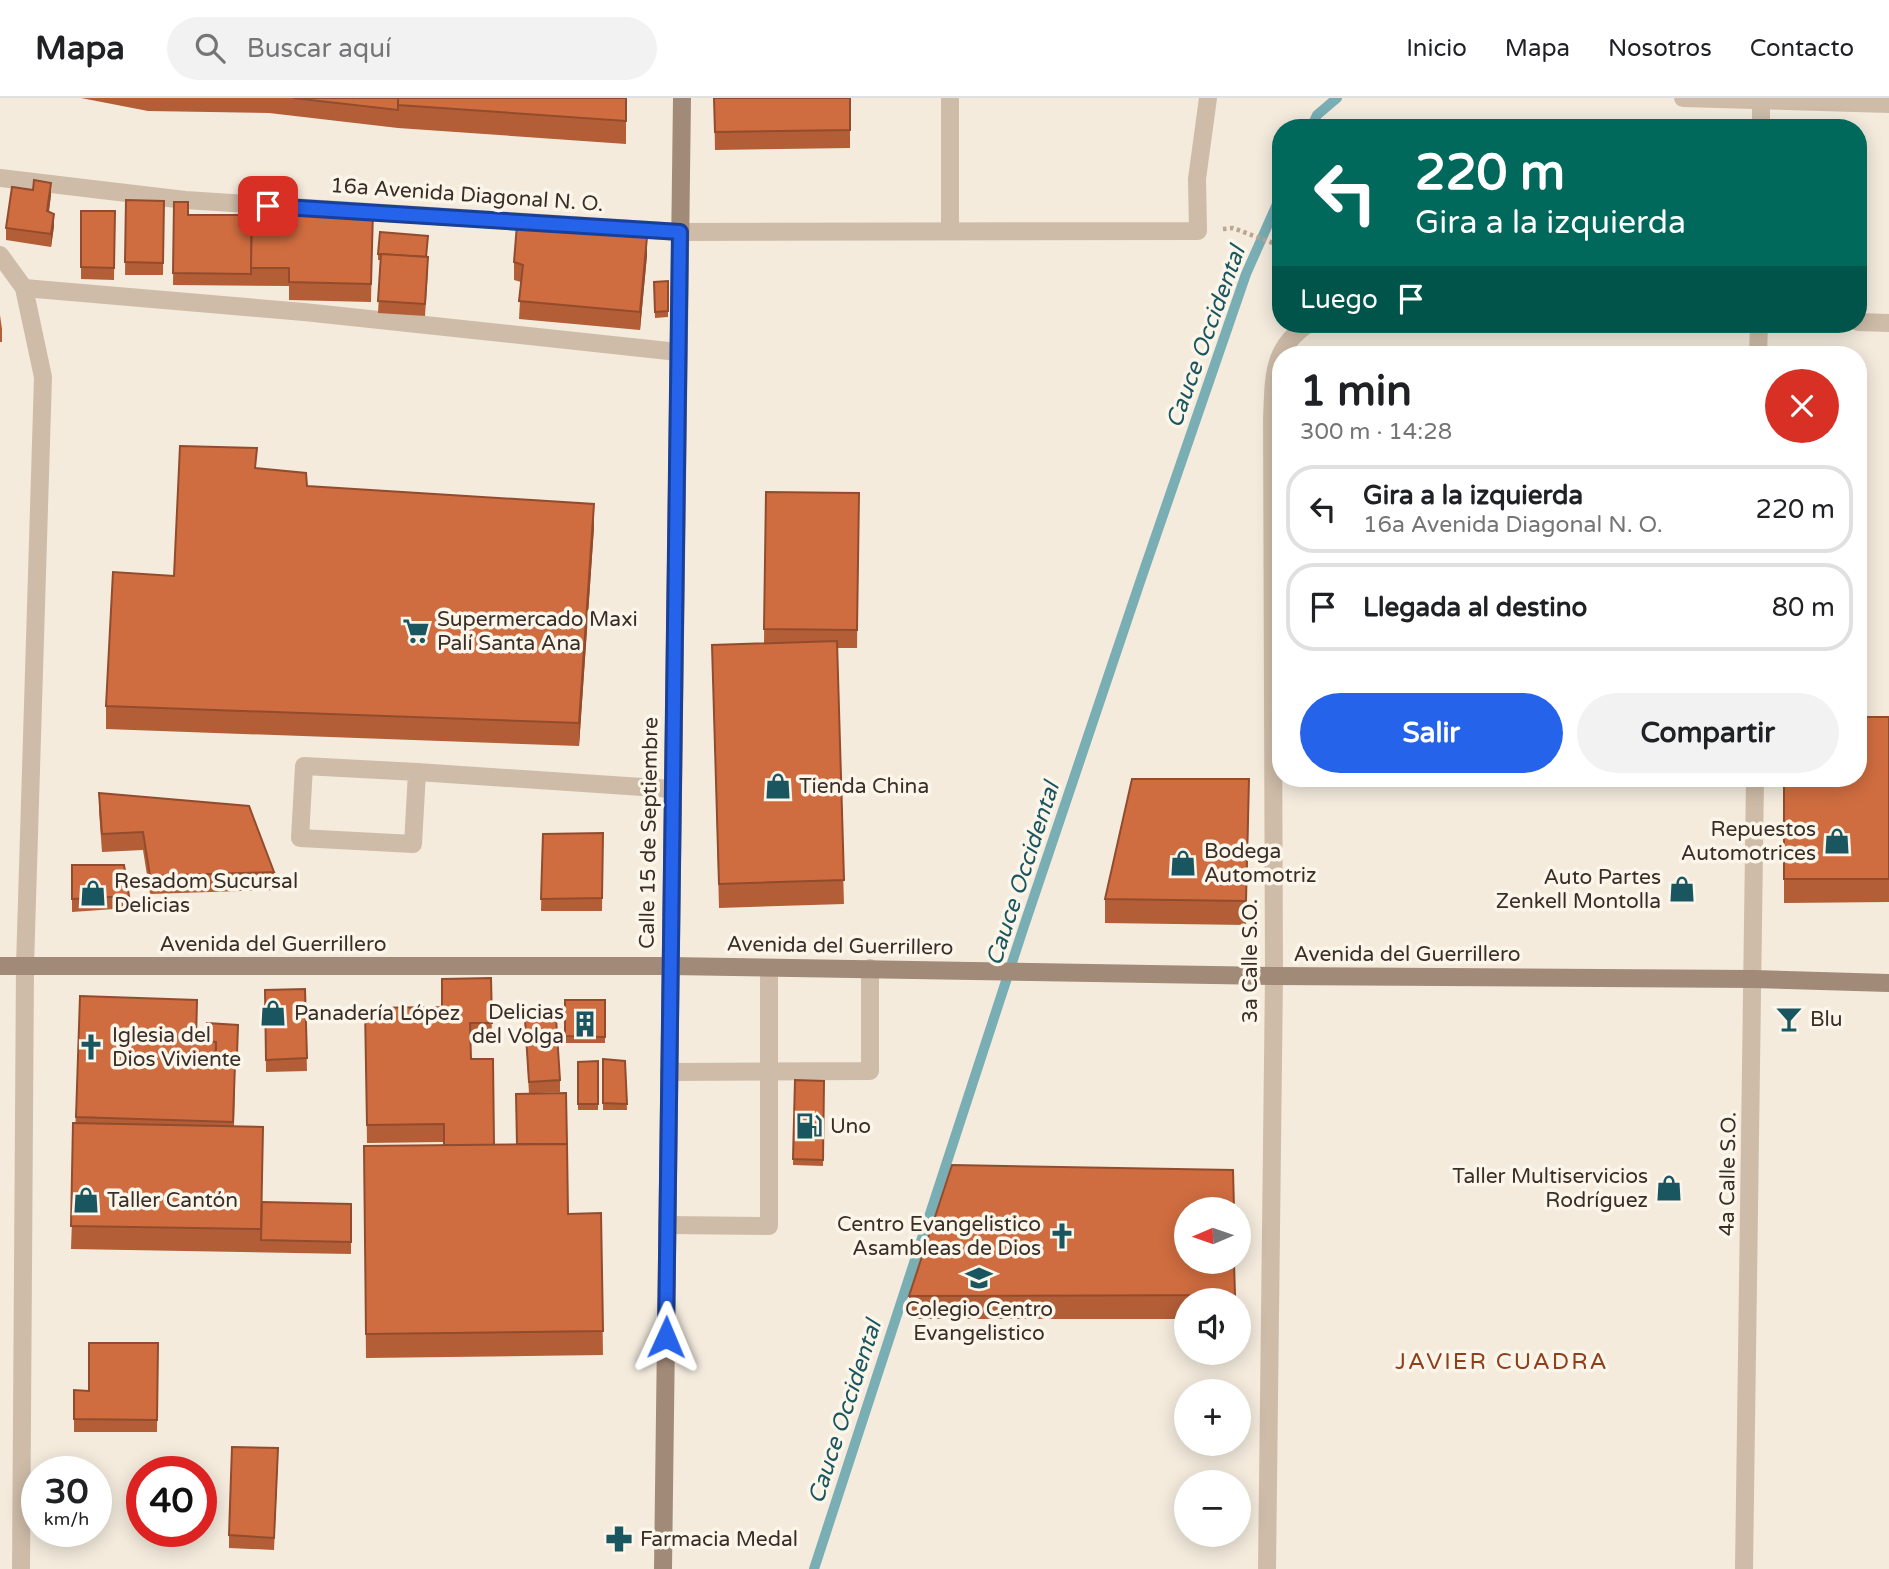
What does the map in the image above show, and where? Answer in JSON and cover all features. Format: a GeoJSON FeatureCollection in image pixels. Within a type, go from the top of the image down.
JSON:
{"type":"FeatureCollection","features":[{"type":"Feature","properties":{"kind":"street","name":"Calle 15 de Septiembre"},"geometry":{"type":"LineString","coordinates":[[663,1569],[682,98]]}},
{"type":"Feature","properties":{"kind":"street"},"geometry":{"type":"LineString","coordinates":[[950,98],[950,231]]}},
{"type":"Feature","properties":{"kind":"street","name":"16a Avenida Diagonal N. O."},"geometry":{"type":"LineString","coordinates":[[0,178],[186,200],[680,232],[1198,231],[1198,179],[1208,98]]}},
{"type":"Feature","properties":{"kind":"street"},"geometry":{"type":"LineString","coordinates":[[1683,98],[1889,104]]}},
{"type":"Feature","properties":{"kind":"street"},"geometry":{"type":"LineString","coordinates":[[1761,100],[1761,119]]}},
{"type":"Feature","properties":{"kind":"street"},"geometry":{"type":"LineString","coordinates":[[0,255],[24,288],[43,377],[25,966],[21,1569]]}},
{"type":"Feature","properties":{"kind":"street"},"geometry":{"type":"LineString","coordinates":[[24,288],[304,312],[678,352]]}},
{"type":"Feature","properties":{"kind":"street"},"geometry":{"type":"LineString","coordinates":[[1867,322],[1889,323]]}},
{"type":"Feature","properties":{"kind":"street","name":"3a Calle S.O."},"geometry":{"type":"LineString","coordinates":[[1284,346],[1298,333]]}},
{"type":"Feature","properties":{"kind":"street"},"geometry":{"type":"LineString","coordinates":[[417,772],[413,844],[300,838],[304,766],[417,772],[672,789]]}},
{"type":"Feature","properties":{"kind":"street","name":"3a Calle S.O."},"geometry":{"type":"LineString","coordinates":[[1267,1569],[1274,976],[1273,787]]}},
{"type":"Feature","properties":{"kind":"street","name":"4a Calle S.O."},"geometry":{"type":"LineString","coordinates":[[1744,1569],[1755,787]]}},
{"type":"Feature","properties":{"kind":"street","name":"Avenida del Guerrillero"},"geometry":{"type":"LineString","coordinates":[[0,966],[670,966],[1274,976],[1754,979],[1889,983]]}},
{"type":"Feature","properties":{"kind":"street"},"geometry":{"type":"LineString","coordinates":[[667,1225],[769,1226],[769,968]]}},
{"type":"Feature","properties":{"kind":"street"},"geometry":{"type":"LineString","coordinates":[[669,1072],[870,1071],[870,968]]}},
{"type":"Feature","properties":{"kind":"path"},"geometry":{"type":"LineString","coordinates":[[1233,228],[1272,242]]}},
{"type":"Feature","properties":{"kind":"building"},"geometry":{"type":"Polygon","coordinates":[[[293,98],[398,98],[398,110],[293,98]]]}},
{"type":"Feature","properties":{"kind":"building"},"geometry":{"type":"Polygon","coordinates":[[[398,98],[626,98],[626,121],[398,105],[398,98]]]}},
{"type":"Feature","properties":{"kind":"building"},"geometry":{"type":"Polygon","coordinates":[[[714,98],[850,98],[850,130],[715,132],[714,98]]]}},
{"type":"Feature","properties":{"kind":"building"},"geometry":{"type":"Polygon","coordinates":[[[34,180],[51,183],[47,211],[54,214],[51,234],[6,228],[12,187],[33,190],[34,180]]]}},
{"type":"Feature","properties":{"kind":"building"},"geometry":{"type":"Polygon","coordinates":[[[126,200],[164,201],[163,263],[125,262],[126,200]]]}},
{"type":"Feature","properties":{"kind":"building"},"geometry":{"type":"Polygon","coordinates":[[[174,202],[188,202],[188,215],[252,215],[251,274],[173,273],[174,202]]]}},
{"type":"Feature","properties":{"kind":"building"},"geometry":{"type":"Polygon","coordinates":[[[252,209],[373,211],[371,284],[289,282],[289,268],[251,268],[252,209]]]}},
{"type":"Feature","properties":{"kind":"building"},"geometry":{"type":"Polygon","coordinates":[[[81,211],[115,211],[114,268],[81,267],[81,211]]]}},
{"type":"Feature","properties":{"kind":"building"},"geometry":{"type":"Polygon","coordinates":[[[517,224],[647,237],[640,312],[519,301],[523,265],[514,262],[517,224]]]}},
{"type":"Feature","properties":{"kind":"building"},"geometry":{"type":"Polygon","coordinates":[[[380,232],[428,236],[426,257],[378,254],[380,232]]]}},
{"type":"Feature","properties":{"kind":"building"},"geometry":{"type":"Polygon","coordinates":[[[381,254],[428,257],[425,304],[378,301],[381,254]]]}},
{"type":"Feature","properties":{"kind":"building"},"geometry":{"type":"Polygon","coordinates":[[[668,281],[668,311],[655,312],[654,282],[668,281]]]}},
{"type":"Feature","properties":{"kind":"building","name":"Supermercado Maxi Palí Santa Ana"},"geometry":{"type":"Polygon","coordinates":[[[180,446],[257,448],[255,468],[306,473],[307,486],[594,504],[579,723],[106,706],[113,572],[174,576],[180,446]]]}},
{"type":"Feature","properties":{"kind":"building"},"geometry":{"type":"Polygon","coordinates":[[[766,492],[859,493],[857,630],[764,629],[766,492]]]}},
{"type":"Feature","properties":{"kind":"building","name":"Tienda China"},"geometry":{"type":"Polygon","coordinates":[[[837,641],[844,880],[719,884],[712,645],[837,641]]]}},
{"type":"Feature","properties":{"kind":"building","name":"Repuestos Automotrices"},"geometry":{"type":"Polygon","coordinates":[[[1867,717],[1889,717],[1889,879],[1784,879],[1784,787],[1867,787],[1867,717]]]}},
{"type":"Feature","properties":{"kind":"building","name":"Bodega Automotriz"},"geometry":{"type":"Polygon","coordinates":[[[1132,779],[1249,779],[1246,901],[1105,899],[1132,779]]]}},
{"type":"Feature","properties":{"kind":"building"},"geometry":{"type":"Polygon","coordinates":[[[99,793],[249,806],[274,872],[150,876],[143,832],[102,834],[99,793]]]}},
{"type":"Feature","properties":{"kind":"building"},"geometry":{"type":"Polygon","coordinates":[[[603,833],[602,898],[541,899],[543,834],[603,833]]]}},
{"type":"Feature","properties":{"kind":"building"},"geometry":{"type":"Polygon","coordinates":[[[72,865],[124,865],[129,896],[72,899],[72,865]]]}},
{"type":"Feature","properties":{"kind":"building"},"geometry":{"type":"Polygon","coordinates":[[[491,978],[492,1023],[470,1023],[471,1059],[493,1059],[494,1145],[444,1145],[444,1124],[367,1125],[365,1008],[442,1007],[442,979],[491,978]]]}},
{"type":"Feature","properties":{"kind":"building"},"geometry":{"type":"Polygon","coordinates":[[[305,989],[307,1058],[266,1060],[265,990],[305,989]]]}},
{"type":"Feature","properties":{"kind":"building"},"geometry":{"type":"Polygon","coordinates":[[[80,996],[197,1000],[196,1041],[216,1042],[215,1062],[235,1063],[233,1122],[76,1117],[80,996]]]}},
{"type":"Feature","properties":{"kind":"building","name":"Delicias del Volga"},"geometry":{"type":"Polygon","coordinates":[[[565,1000],[605,1000],[605,1037],[565,1036],[565,1000]]]}},
{"type":"Feature","properties":{"kind":"building"},"geometry":{"type":"Polygon","coordinates":[[[556,1018],[560,1080],[529,1082],[525,1020],[556,1018]]]}},
{"type":"Feature","properties":{"kind":"building"},"geometry":{"type":"Polygon","coordinates":[[[207,1023],[238,1025],[237,1055],[216,1054],[216,1042],[206,1041],[207,1023]]]}},
{"type":"Feature","properties":{"kind":"building"},"geometry":{"type":"Polygon","coordinates":[[[603,1059],[625,1061],[627,1104],[603,1103],[603,1059]]]}},
{"type":"Feature","properties":{"kind":"building"},"geometry":{"type":"Polygon","coordinates":[[[598,1061],[598,1104],[578,1104],[578,1062],[598,1061]]]}},
{"type":"Feature","properties":{"kind":"building","name":"Uno"},"geometry":{"type":"Polygon","coordinates":[[[795,1080],[824,1081],[823,1160],[793,1159],[795,1080]]]}},
{"type":"Feature","properties":{"kind":"building"},"geometry":{"type":"Polygon","coordinates":[[[566,1093],[567,1144],[517,1144],[516,1094],[566,1093]]]}},
{"type":"Feature","properties":{"kind":"building"},"geometry":{"type":"Polygon","coordinates":[[[73,1123],[263,1127],[261,1229],[71,1226],[73,1123]]]}},
{"type":"Feature","properties":{"kind":"building"},"geometry":{"type":"Polygon","coordinates":[[[567,1144],[568,1214],[601,1213],[603,1331],[366,1334],[364,1146],[567,1144]]]}},
{"type":"Feature","properties":{"kind":"building","name":"Centro Evangelistico Asambleas de Dios"},"geometry":{"type":"Polygon","coordinates":[[[952,1165],[1233,1170],[1234,1197],[1174,1197],[1174,1274],[1234,1274],[1235,1288],[1174,1288],[1174,1295],[909,1296],[952,1165]]]}},
{"type":"Feature","properties":{"kind":"building"},"geometry":{"type":"Polygon","coordinates":[[[262,1202],[351,1204],[351,1242],[261,1240],[262,1202]]]}},
{"type":"Feature","properties":{"kind":"building"},"geometry":{"type":"Polygon","coordinates":[[[89,1343],[158,1343],[157,1420],[74,1419],[74,1390],[89,1391],[89,1343]]]}},
{"type":"Feature","properties":{"kind":"building"},"geometry":{"type":"Polygon","coordinates":[[[232,1447],[278,1448],[274,1538],[229,1535],[232,1447]]]}},
{"type":"Feature","properties":{"kind":"waterway","name":"Cauce Occidental"},"geometry":{"type":"LineString","coordinates":[[1315,119],[1337,98]]}},
{"type":"Feature","properties":{"kind":"waterway","name":"Cauce Occidental"},"geometry":{"type":"LineString","coordinates":[[814,1569],[1023,929],[1141,579],[1246,274],[1272,215]]}},
{"type":"Feature","properties":{"kind":"place","name":"Supermercado Maxi Palí Santa Ana"},"geometry":{"type":"Point","coordinates":[416,631]}},
{"type":"Feature","properties":{"kind":"place","name":"Tienda China"},"geometry":{"type":"Point","coordinates":[778,786]}},
{"type":"Feature","properties":{"kind":"place","name":"Repuestos Automotrices"},"geometry":{"type":"Point","coordinates":[1837,841]}},
{"type":"Feature","properties":{"kind":"place","name":"Bodega Automotriz"},"geometry":{"type":"Point","coordinates":[1183,863]}},
{"type":"Feature","properties":{"kind":"place","name":"Auto Partes Zenkell Montolla"},"geometry":{"type":"Point","coordinates":[1682,889]}},
{"type":"Feature","properties":{"kind":"place","name":"Resadom Sucursal Delicias"},"geometry":{"type":"Point","coordinates":[93,893]}},
{"type":"Feature","properties":{"kind":"place","name":"Panadería López"},"geometry":{"type":"Point","coordinates":[273,1013]}},
{"type":"Feature","properties":{"kind":"place","name":"Blu"},"geometry":{"type":"Point","coordinates":[1789,1019]}},
{"type":"Feature","properties":{"kind":"place","name":"Delicias del Volga"},"geometry":{"type":"Point","coordinates":[585,1024]}},
{"type":"Feature","properties":{"kind":"place","name":"Iglesia del Dios Viviente"},"geometry":{"type":"Point","coordinates":[91,1047]}},
{"type":"Feature","properties":{"kind":"place","name":"Uno"},"geometry":{"type":"Point","coordinates":[809,1126]}},
{"type":"Feature","properties":{"kind":"place","name":"Taller Multiservicios Rodríguez"},"geometry":{"type":"Point","coordinates":[1669,1188]}},
{"type":"Feature","properties":{"kind":"place","name":"Taller Cantón"},"geometry":{"type":"Point","coordinates":[86,1200]}},
{"type":"Feature","properties":{"kind":"place","name":"Centro Evangelistico Asambleas de Dios"},"geometry":{"type":"Point","coordinates":[1062,1236]}},
{"type":"Feature","properties":{"kind":"place","name":"Colegio Centro Evangelistico"},"geometry":{"type":"Point","coordinates":[979,1278]}},
{"type":"Feature","properties":{"kind":"place","name":"Farmacia Medal"},"geometry":{"type":"Point","coordinates":[619,1539]}},
{"type":"Feature","properties":{"kind":"district","name":"JAVIER CUADRA"},"geometry":{"type":"Point","coordinates":[1502,1362]}},
{"type":"Feature","properties":{"kind":"route"},"geometry":{"type":"LineString","coordinates":[[268,206],[680,232],[666,1337]]}}]}
